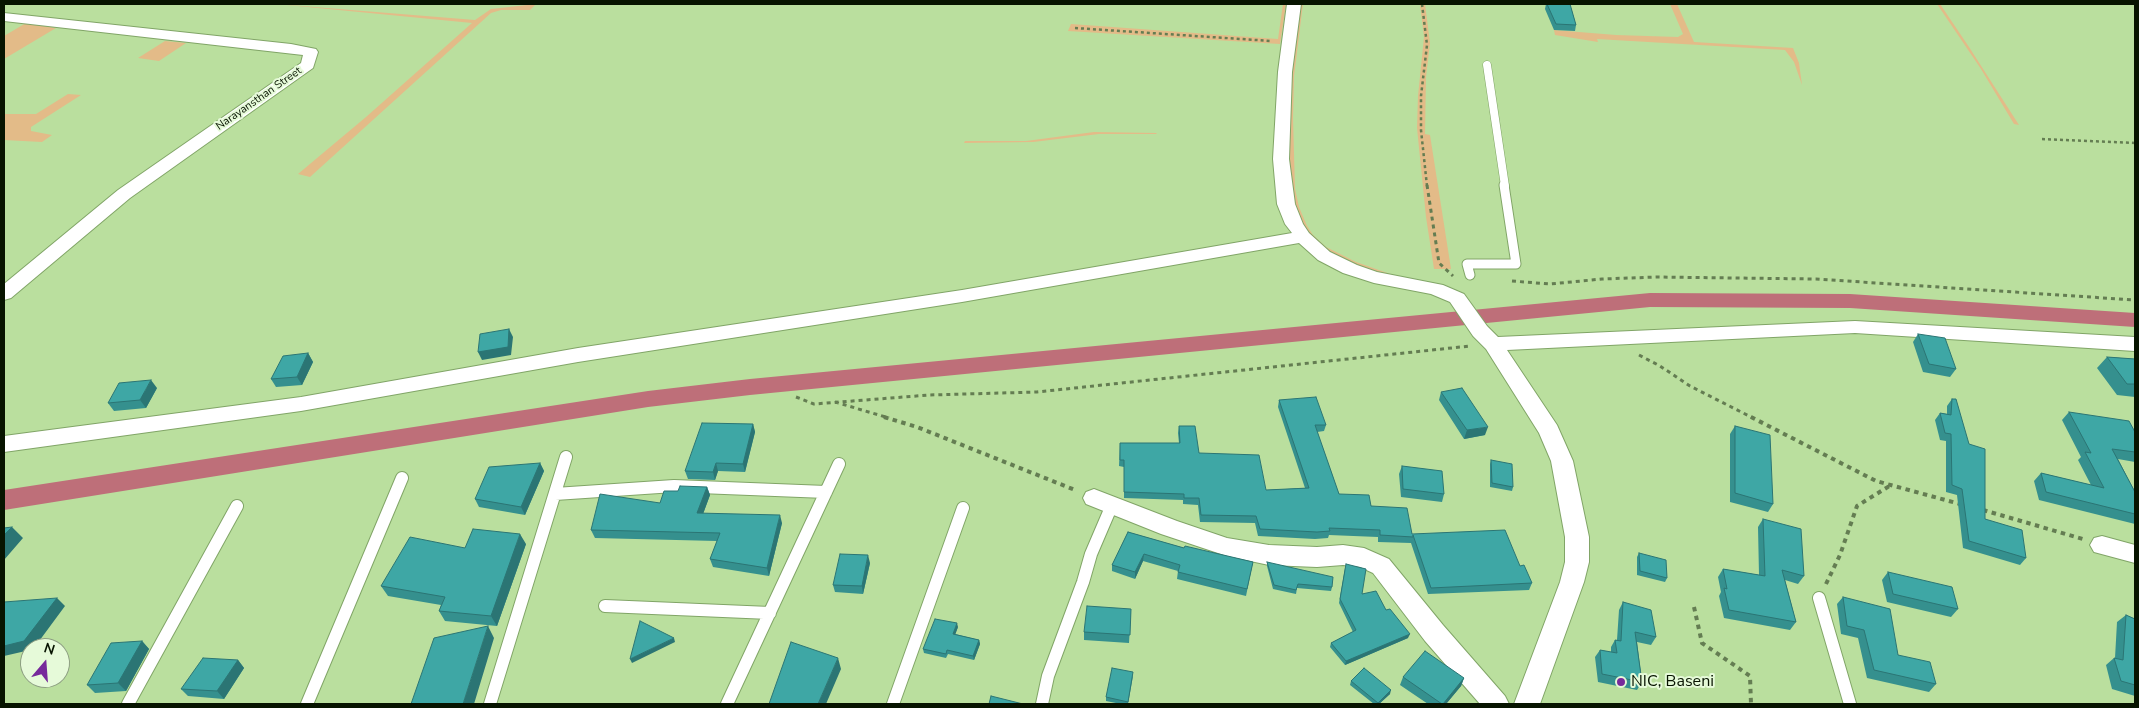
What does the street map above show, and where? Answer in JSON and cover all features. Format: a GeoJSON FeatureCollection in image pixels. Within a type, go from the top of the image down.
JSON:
{"type":"FeatureCollection","features":[{"type":"Feature","properties":{"kind":"street"},"geometry":{"type":"LineString","coordinates":[[1294,4],[1285,72],[1281,159],[1286,204],[1294,224],[1303,236],[1324,256],[1350,269],[1374,277],[1436,289],[1457,298],[1487,337],[1549,431],[1562,461],[1577,537],[1577,562],[1572,582],[1526,704]]}},
{"type":"Feature","properties":{"kind":"street","name":"Narayansthan Street"},"geometry":{"type":"LineString","coordinates":[[4,17],[291,48],[311,52],[308,65],[124,194],[4,294]]}},
{"type":"Feature","properties":{"kind":"street"},"geometry":{"type":"LineString","coordinates":[[4,444],[301,404],[578,355],[952,298],[1303,236]]}},
{"type":"Feature","properties":{"kind":"street"},"geometry":{"type":"LineString","coordinates":[[1487,337],[1606,339],[1854,327],[2135,344]]}},
{"type":"Feature","properties":{"kind":"street"},"geometry":{"type":"LineString","coordinates":[[1103,501],[1169,528],[1227,547],[1268,555],[1317,557],[1343,555],[1364,558],[1381,566],[1434,633],[1496,704]]}},
{"type":"Feature","properties":{"kind":"street"},"geometry":{"type":"LineString","coordinates":[[2102,545],[2135,554]]}},
{"type":"Feature","properties":{"kind":"lane"},"geometry":{"type":"LineString","coordinates":[[1470,275],[1466,264],[1516,264],[1487,65]]}},
{"type":"Feature","properties":{"kind":"lane"},"geometry":{"type":"LineString","coordinates":[[490,704],[566,456]]}},
{"type":"Feature","properties":{"kind":"lane"},"geometry":{"type":"LineString","coordinates":[[727,704],[839,464]]}},
{"type":"Feature","properties":{"kind":"lane"},"geometry":{"type":"LineString","coordinates":[[307,704],[402,478]]}},
{"type":"Feature","properties":{"kind":"lane"},"geometry":{"type":"LineString","coordinates":[[555,494],[674,486],[826,492]]}},
{"type":"Feature","properties":{"kind":"lane"},"geometry":{"type":"LineString","coordinates":[[1042,704],[1048,676],[1083,582],[1103,501]]}},
{"type":"Feature","properties":{"kind":"lane"},"geometry":{"type":"LineString","coordinates":[[128,704],[237,506]]}},
{"type":"Feature","properties":{"kind":"lane"},"geometry":{"type":"LineString","coordinates":[[893,704],[963,508]]}},
{"type":"Feature","properties":{"kind":"lane"},"geometry":{"type":"LineString","coordinates":[[1819,598],[1850,704]]}},
{"type":"Feature","properties":{"kind":"lane"},"geometry":{"type":"LineString","coordinates":[[605,606],[770,613]]}},
{"type":"Feature","properties":{"kind":"path"},"geometry":{"type":"LineString","coordinates":[[1422,4],[1427,44],[1421,96],[1421,130],[1430,209],[1439,263],[1453,277]]}},
{"type":"Feature","properties":{"kind":"path"},"geometry":{"type":"LineString","coordinates":[[1075,28],[1290,42]]}},
{"type":"Feature","properties":{"kind":"path"},"geometry":{"type":"LineString","coordinates":[[2042,139],[2135,143]]}},
{"type":"Feature","properties":{"kind":"path"},"geometry":{"type":"LineString","coordinates":[[1436,289],[1448,278],[1470,275]]}},
{"type":"Feature","properties":{"kind":"path"},"geometry":{"type":"LineString","coordinates":[[1510,281],[1550,284],[1602,278],[1648,277],[1816,279],[2135,300]]}},
{"type":"Feature","properties":{"kind":"path"},"geometry":{"type":"LineString","coordinates":[[796,397],[814,404],[929,394],[1037,392],[1487,337]]}},
{"type":"Feature","properties":{"kind":"path"},"geometry":{"type":"LineString","coordinates":[[1606,339],[1660,366],[1690,386],[1876,482],[1970,506]]}},
{"type":"Feature","properties":{"kind":"path"},"geometry":{"type":"LineString","coordinates":[[833,402],[917,427],[1103,501]]}},
{"type":"Feature","properties":{"kind":"path"},"geometry":{"type":"LineString","coordinates":[[1819,598],[1840,555],[1858,506],[1891,485]]}},
{"type":"Feature","properties":{"kind":"path"},"geometry":{"type":"LineString","coordinates":[[1979,509],[2102,545]]}},
{"type":"Feature","properties":{"kind":"path"},"geometry":{"type":"LineString","coordinates":[[1694,607],[1702,643],[1750,676],[1751,704]]}},
{"type":"Feature","properties":{"kind":"shaded area"},"geometry":{"type":"Polygon","coordinates":[[[277,4],[475,20],[491,9],[536,4],[530,10],[501,10],[491,13],[310,177],[298,174],[366,117],[472,23],[277,4]]]}},
{"type":"Feature","properties":{"kind":"shaded area"},"geometry":{"type":"Polygon","coordinates":[[[1283,4],[1286,4],[1280,44],[1068,31],[1071,24],[1278,39],[1283,4]]]}},
{"type":"Feature","properties":{"kind":"shaded area"},"geometry":{"type":"Polygon","coordinates":[[[1300,4],[1303,4],[1294,76],[1293,118],[1295,189],[1299,207],[1313,235],[1326,247],[1356,262],[1393,275],[1394,278],[1338,258],[1318,245],[1303,228],[1295,212],[1287,151],[1289,86],[1300,4]]]}},
{"type":"Feature","properties":{"kind":"shaded area"},"geometry":{"type":"Polygon","coordinates":[[[1420,4],[1425,4],[1430,43],[1426,77],[1425,134],[1430,135],[1451,269],[1434,269],[1426,217],[1417,128],[1424,37],[1420,4]]]}},
{"type":"Feature","properties":{"kind":"shaded area"},"geometry":{"type":"Polygon","coordinates":[[[1670,4],[1677,4],[1694,42],[1793,48],[1799,63],[1802,85],[1794,62],[1785,50],[1597,39],[1598,42],[1555,35],[1554,30],[1678,37],[1683,34],[1670,4]]]}},
{"type":"Feature","properties":{"kind":"shaded area"},"geometry":{"type":"Polygon","coordinates":[[[1937,4],[1940,4],[2019,125],[2014,124],[1981,69],[1937,4]]]}},
{"type":"Feature","properties":{"kind":"shaded area"},"geometry":{"type":"Polygon","coordinates":[[[26,23],[56,28],[4,59],[4,36],[26,23]]]}},
{"type":"Feature","properties":{"kind":"shaded area"},"geometry":{"type":"Polygon","coordinates":[[[165,41],[186,43],[159,61],[138,58],[165,41]]]}},
{"type":"Feature","properties":{"kind":"shaded area"},"geometry":{"type":"Polygon","coordinates":[[[68,94],[81,95],[31,127],[31,131],[52,135],[42,142],[4,140],[4,114],[36,114],[68,94]]]}},
{"type":"Feature","properties":{"kind":"shaded area"},"geometry":{"type":"Polygon","coordinates":[[[1094,132],[1157,134],[1099,134],[1033,142],[964,143],[965,141],[1026,141],[1094,132]]]}},
{"type":"Feature","properties":{"kind":"building"},"geometry":{"type":"Polygon","coordinates":[[[1547,4],[1570,4],[1576,25],[1556,24],[1547,4]]]}},
{"type":"Feature","properties":{"kind":"building"},"geometry":{"type":"Polygon","coordinates":[[[509,329],[508,347],[478,352],[480,334],[509,329]]]}},
{"type":"Feature","properties":{"kind":"building"},"geometry":{"type":"Polygon","coordinates":[[[1918,334],[1945,338],[1956,369],[1929,364],[1918,334]]]}},
{"type":"Feature","properties":{"kind":"building"},"geometry":{"type":"Polygon","coordinates":[[[308,353],[297,377],[271,379],[283,356],[308,353]]]}},
{"type":"Feature","properties":{"kind":"building"},"geometry":{"type":"Polygon","coordinates":[[[2107,357],[2135,359],[2135,384],[2127,384],[2107,357]]]}},
{"type":"Feature","properties":{"kind":"building"},"geometry":{"type":"Polygon","coordinates":[[[151,380],[140,400],[108,403],[119,383],[151,380]]]}},
{"type":"Feature","properties":{"kind":"building"},"geometry":{"type":"Polygon","coordinates":[[[1462,388],[1488,427],[1467,430],[1441,392],[1462,388]]]}},
{"type":"Feature","properties":{"kind":"building"},"geometry":{"type":"Polygon","coordinates":[[[1316,397],[1326,425],[1315,425],[1339,494],[1369,495],[1371,506],[1407,508],[1412,534],[1505,530],[1520,566],[1524,565],[1532,583],[1431,588],[1413,535],[1413,537],[1380,535],[1380,530],[1329,528],[1330,531],[1317,532],[1260,529],[1256,516],[1201,515],[1199,498],[1184,498],[1184,494],[1124,492],[1124,460],[1120,460],[1120,443],[1180,443],[1179,426],[1195,426],[1199,453],[1259,455],[1266,490],[1309,488],[1279,400],[1316,397]]]}},
{"type":"Feature","properties":{"kind":"building"},"geometry":{"type":"Polygon","coordinates":[[[1952,399],[1956,399],[1969,444],[1985,449],[1985,519],[2022,530],[2026,558],[1969,541],[1962,489],[1952,485],[1951,434],[1945,433],[1940,413],[1951,415],[1952,399]]]}},
{"type":"Feature","properties":{"kind":"building"},"geometry":{"type":"Polygon","coordinates":[[[2069,412],[2129,421],[2135,432],[2135,452],[2112,449],[2135,492],[2135,514],[2046,492],[2041,473],[2104,488],[2085,452],[2091,453],[2069,412]]]}},
{"type":"Feature","properties":{"kind":"building"},"geometry":{"type":"Polygon","coordinates":[[[702,423],[753,424],[743,464],[716,463],[713,472],[685,471],[702,423]]]}},
{"type":"Feature","properties":{"kind":"building"},"geometry":{"type":"Polygon","coordinates":[[[1735,426],[1770,435],[1773,504],[1735,493],[1735,426]]]}},
{"type":"Feature","properties":{"kind":"building"},"geometry":{"type":"Polygon","coordinates":[[[1491,460],[1512,464],[1513,487],[1492,483],[1491,460]]]}},
{"type":"Feature","properties":{"kind":"building"},"geometry":{"type":"Polygon","coordinates":[[[540,463],[521,507],[475,499],[489,467],[540,463]]]}},
{"type":"Feature","properties":{"kind":"building"},"geometry":{"type":"Polygon","coordinates":[[[1402,466],[1442,471],[1444,494],[1403,489],[1402,466]]]}},
{"type":"Feature","properties":{"kind":"building"},"geometry":{"type":"Polygon","coordinates":[[[680,486],[707,487],[697,513],[780,515],[767,568],[710,559],[720,533],[591,530],[600,494],[660,503],[664,491],[678,491],[680,486]]]}},
{"type":"Feature","properties":{"kind":"building"},"geometry":{"type":"Polygon","coordinates":[[[1763,519],[1801,529],[1804,576],[1782,570],[1796,622],[1729,610],[1724,588],[1727,589],[1723,569],[1765,576],[1763,519]]]}},
{"type":"Feature","properties":{"kind":"building"},"geometry":{"type":"Polygon","coordinates":[[[12,527],[4,535],[4,528],[12,527]]]}},
{"type":"Feature","properties":{"kind":"building"},"geometry":{"type":"Polygon","coordinates":[[[473,529],[520,534],[491,616],[439,611],[445,597],[381,586],[410,537],[465,548],[473,529]]]}},
{"type":"Feature","properties":{"kind":"building"},"geometry":{"type":"Polygon","coordinates":[[[1128,532],[1184,548],[1185,546],[1253,562],[1247,589],[1178,572],[1180,565],[1144,554],[1135,572],[1112,565],[1128,532]]]}},
{"type":"Feature","properties":{"kind":"building"},"geometry":{"type":"Polygon","coordinates":[[[1639,553],[1666,560],[1667,578],[1640,571],[1639,553]]]}},
{"type":"Feature","properties":{"kind":"building"},"geometry":{"type":"Polygon","coordinates":[[[840,554],[868,555],[862,586],[833,585],[840,554]]]}},
{"type":"Feature","properties":{"kind":"building"},"geometry":{"type":"Polygon","coordinates":[[[1267,562],[1333,577],[1332,587],[1298,584],[1296,590],[1274,585],[1267,562]]]}},
{"type":"Feature","properties":{"kind":"building"},"geometry":{"type":"Polygon","coordinates":[[[1346,564],[1366,569],[1362,594],[1376,591],[1386,610],[1390,609],[1410,634],[1346,661],[1331,643],[1356,630],[1340,599],[1346,564]]]}},
{"type":"Feature","properties":{"kind":"building"},"geometry":{"type":"Polygon","coordinates":[[[1888,572],[1952,587],[1958,609],[1893,594],[1888,572]]]}},
{"type":"Feature","properties":{"kind":"building"},"geometry":{"type":"Polygon","coordinates":[[[1843,597],[1890,609],[1898,655],[1930,662],[1936,684],[1874,670],[1864,630],[1847,626],[1843,597]]]}},
{"type":"Feature","properties":{"kind":"building"},"geometry":{"type":"Polygon","coordinates":[[[57,598],[26,638],[20,638],[20,642],[4,646],[4,602],[57,598]]]}},
{"type":"Feature","properties":{"kind":"building"},"geometry":{"type":"Polygon","coordinates":[[[1623,602],[1651,610],[1656,637],[1635,632],[1642,682],[1602,674],[1600,650],[1617,653],[1615,640],[1621,641],[1623,602]]]}},
{"type":"Feature","properties":{"kind":"building"},"geometry":{"type":"Polygon","coordinates":[[[1087,606],[1131,609],[1130,635],[1084,632],[1087,606]]]}},
{"type":"Feature","properties":{"kind":"building"},"geometry":{"type":"Polygon","coordinates":[[[2126,615],[2135,619],[2135,685],[2121,681],[2114,658],[2123,660],[2126,615]]]}},
{"type":"Feature","properties":{"kind":"building"},"geometry":{"type":"Polygon","coordinates":[[[935,619],[957,623],[953,634],[979,640],[973,656],[947,650],[946,654],[923,649],[935,619]]]}},
{"type":"Feature","properties":{"kind":"building"},"geometry":{"type":"Polygon","coordinates":[[[640,621],[674,638],[630,659],[640,621]]]}},
{"type":"Feature","properties":{"kind":"building"},"geometry":{"type":"Polygon","coordinates":[[[488,626],[463,704],[411,704],[434,638],[488,626]]]}},
{"type":"Feature","properties":{"kind":"building"},"geometry":{"type":"Polygon","coordinates":[[[142,641],[118,683],[87,685],[111,643],[142,641]]]}},
{"type":"Feature","properties":{"kind":"building"},"geometry":{"type":"Polygon","coordinates":[[[791,642],[838,658],[818,704],[769,704],[791,642]]]}},
{"type":"Feature","properties":{"kind":"building"},"geometry":{"type":"Polygon","coordinates":[[[1425,651],[1464,678],[1443,704],[1403,677],[1425,651]]]}},
{"type":"Feature","properties":{"kind":"building"},"geometry":{"type":"Polygon","coordinates":[[[203,658],[238,660],[217,691],[181,689],[203,658]]]}},
{"type":"Feature","properties":{"kind":"building"},"geometry":{"type":"Polygon","coordinates":[[[1112,668],[1133,672],[1128,702],[1106,697],[1112,668]]]}},
{"type":"Feature","properties":{"kind":"building"},"geometry":{"type":"Polygon","coordinates":[[[1364,668],[1391,690],[1378,703],[1351,681],[1364,668]]]}},
{"type":"Feature","properties":{"kind":"building"},"geometry":{"type":"Polygon","coordinates":[[[991,696],[1023,704],[989,704],[991,696]]]}},
{"type":"Feature","properties":{"kind":"waterway"},"geometry":{"type":"LineString","coordinates":[[4,500],[648,399],[750,387],[1650,300],[1850,301],[2135,320]]}},
{"type":"Feature","properties":{"kind":"place","name":"NIC, Baseni"},"geometry":{"type":"Point","coordinates":[1621,682]}}]}
